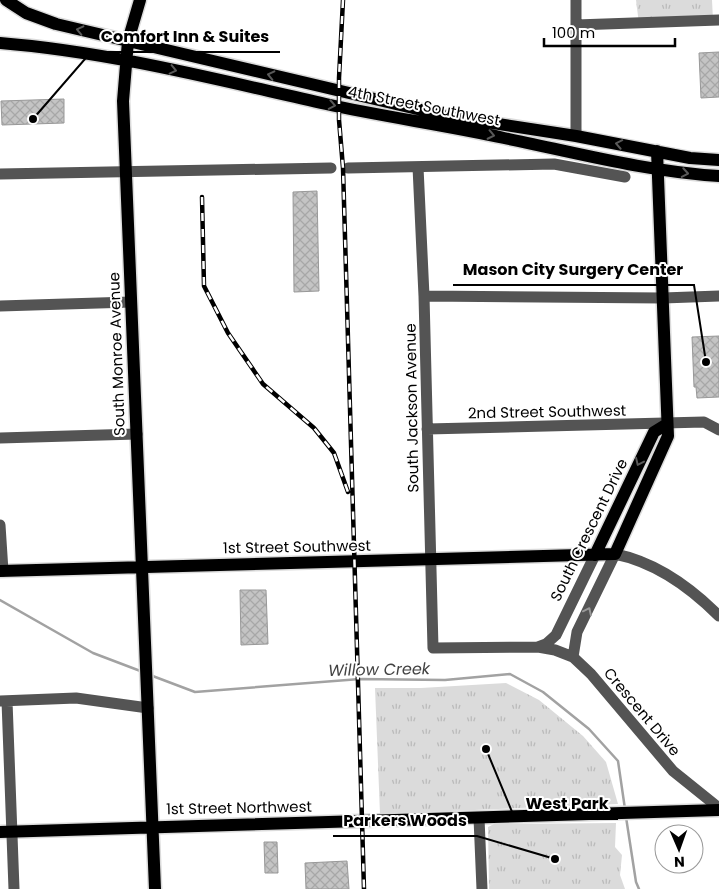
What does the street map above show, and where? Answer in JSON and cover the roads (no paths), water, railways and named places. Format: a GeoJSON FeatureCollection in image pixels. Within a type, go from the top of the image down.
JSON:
{"type":"FeatureCollection","features":[{"type":"Feature","properties":{"kind":"main road","name":"4th Street Southwest"},"geometry":{"type":"LineString","coordinates":[[6,0],[26,13],[56,24],[447,116],[576,136],[690,158],[719,160]]}},
{"type":"Feature","properties":{"kind":"main road","name":"South Monroe Avenue"},"geometry":{"type":"LineString","coordinates":[[140,0],[128,41],[123,101],[155,889]]}},
{"type":"Feature","properties":{"kind":"main road","name":"4th Street Southwest"},"geometry":{"type":"LineString","coordinates":[[0,43],[126,59],[328,104],[658,168],[719,176]]}},
{"type":"Feature","properties":{"kind":"main road","name":"South Crescent Drive"},"geometry":{"type":"LineString","coordinates":[[615,554],[668,436],[657,151]]}},
{"type":"Feature","properties":{"kind":"main road","name":"South Crescent Drive"},"geometry":{"type":"LineString","coordinates":[[595,556],[654,432],[667,424]]}},
{"type":"Feature","properties":{"kind":"main road","name":"1st Street Southwest"},"geometry":{"type":"LineString","coordinates":[[1,571],[615,554]]}},
{"type":"Feature","properties":{"kind":"main road","name":"1st Street Northwest"},"geometry":{"type":"LineString","coordinates":[[6,832],[654,813],[719,809]]}},
{"type":"Feature","properties":{"kind":"street"},"geometry":{"type":"LineString","coordinates":[[576,0],[576,136]]}},
{"type":"Feature","properties":{"kind":"street"},"geometry":{"type":"LineString","coordinates":[[576,25],[719,20]]}},
{"type":"Feature","properties":{"kind":"street"},"geometry":{"type":"LineString","coordinates":[[348,168],[554,164],[625,177]]}},
{"type":"Feature","properties":{"kind":"street","name":"South Jackson Avenue"},"geometry":{"type":"LineString","coordinates":[[418,167],[424,296],[433,648]]}},
{"type":"Feature","properties":{"kind":"street"},"geometry":{"type":"LineString","coordinates":[[0,174],[331,168]]}},
{"type":"Feature","properties":{"kind":"street"},"geometry":{"type":"LineString","coordinates":[[424,296],[663,298],[719,296]]}},
{"type":"Feature","properties":{"kind":"street"},"geometry":{"type":"LineString","coordinates":[[0,306],[131,302]]}},
{"type":"Feature","properties":{"kind":"street","name":"2nd Street Southwest"},"geometry":{"type":"LineString","coordinates":[[427,429],[704,422],[719,430]]}},
{"type":"Feature","properties":{"kind":"street"},"geometry":{"type":"LineString","coordinates":[[0,438],[137,434]]}},
{"type":"Feature","properties":{"kind":"street"},"geometry":{"type":"LineString","coordinates":[[0,526],[1,571]]}},
{"type":"Feature","properties":{"kind":"street"},"geometry":{"type":"LineString","coordinates":[[615,554],[638,558],[698,595],[719,616]]}},
{"type":"Feature","properties":{"kind":"street","name":"South Crescent Drive"},"geometry":{"type":"LineString","coordinates":[[573,658],[578,632],[615,554]]}},
{"type":"Feature","properties":{"kind":"street","name":"South Crescent Drive"},"geometry":{"type":"LineString","coordinates":[[538,647],[546,644],[556,636],[595,556]]}},
{"type":"Feature","properties":{"kind":"street","name":"Crescent Drive"},"geometry":{"type":"LineString","coordinates":[[433,648],[538,647],[555,650],[573,658],[591,674],[673,771],[719,809]]}},
{"type":"Feature","properties":{"kind":"street"},"geometry":{"type":"LineString","coordinates":[[14,889],[6,832],[4,701],[76,698],[148,705]]}},
{"type":"Feature","properties":{"kind":"street"},"geometry":{"type":"LineString","coordinates":[[479,818],[482,889]]}},
{"type":"Feature","properties":{"kind":"waterway","name":"Willow Creek"},"geometry":{"type":"LineString","coordinates":[[0,600],[93,653],[143,672]]}},
{"type":"Feature","properties":{"kind":"waterway","name":"Willow Creek"},"geometry":{"type":"LineString","coordinates":[[150,675],[195,692],[360,679],[445,680],[510,674],[543,692],[589,729],[618,761],[625,809]]}},
{"type":"Feature","properties":{"kind":"waterway","name":"Willow Creek"},"geometry":{"type":"LineString","coordinates":[[626,817],[636,882],[639,889]]}},
{"type":"Feature","properties":{"kind":"railway"},"geometry":{"type":"LineString","coordinates":[[343,0],[339,120],[343,168],[364,889]]}},
{"type":"Feature","properties":{"kind":"railway"},"geometry":{"type":"LineString","coordinates":[[202,197],[204,286],[228,333],[263,384],[314,428],[334,453],[348,492]]}},
{"type":"Feature","properties":{"kind":"place","name":"Comfort Inn & Suites"},"geometry":{"type":"Point","coordinates":[33,119]}},
{"type":"Feature","properties":{"kind":"place","name":"Mason City Surgery Center"},"geometry":{"type":"Point","coordinates":[706,362]}},
{"type":"Feature","properties":{"kind":"place","name":"West Park"},"geometry":{"type":"Point","coordinates":[486,749]}},
{"type":"Feature","properties":{"kind":"place","name":"Parkers Woods"},"geometry":{"type":"Point","coordinates":[555,859]}}]}
